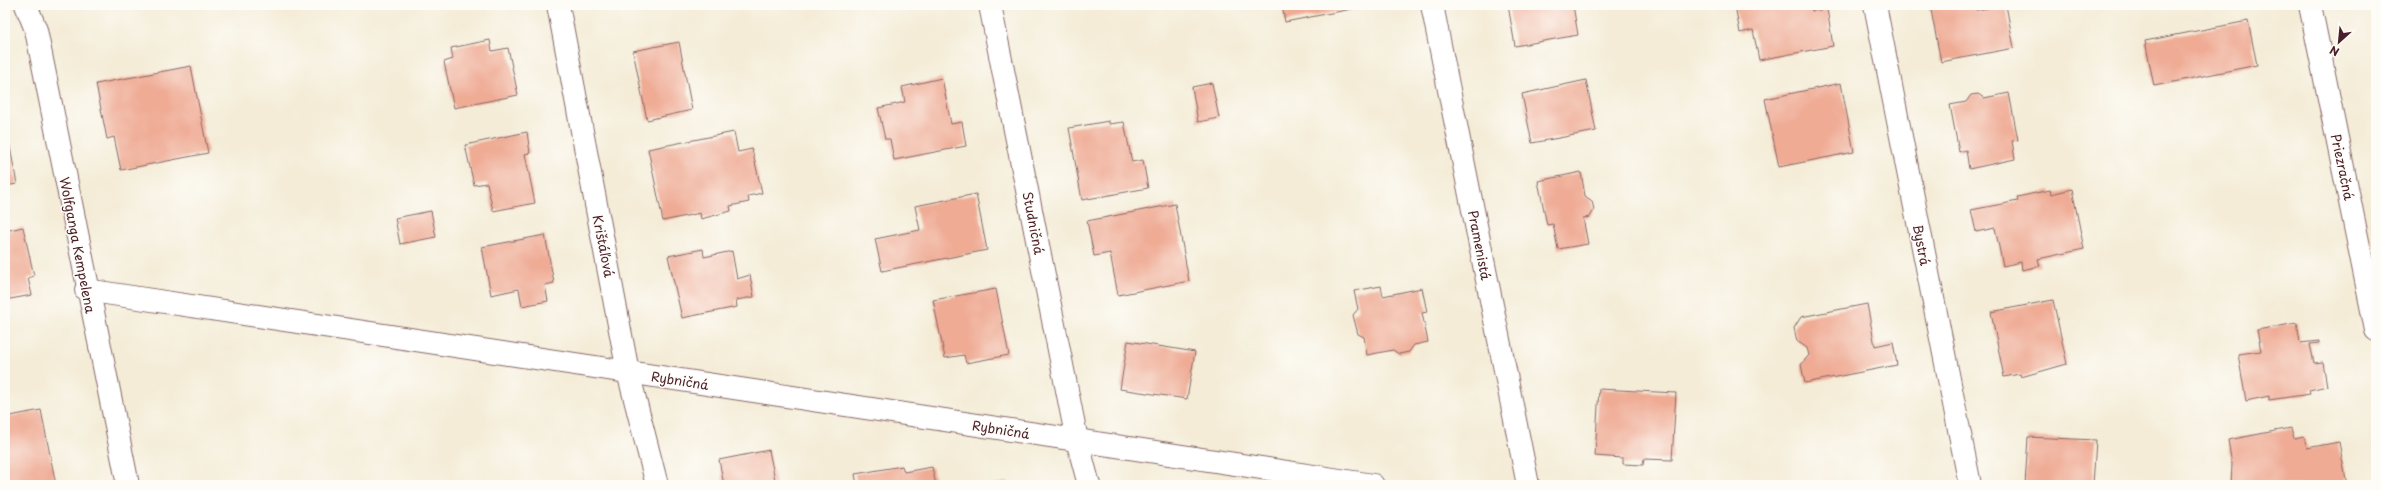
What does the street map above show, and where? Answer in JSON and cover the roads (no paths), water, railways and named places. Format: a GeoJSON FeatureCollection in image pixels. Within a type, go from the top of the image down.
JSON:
{"type":"FeatureCollection","features":[{"type":"Feature","properties":{"kind":"street","name":"Wolfganga Kempelena"},"geometry":{"type":"LineString","coordinates":[[26,5],[36,30],[86,290],[128,485]]}},
{"type":"Feature","properties":{"kind":"street","name":"Krištáľová"},"geometry":{"type":"LineString","coordinates":[[558,5],[628,372],[657,485]]}},
{"type":"Feature","properties":{"kind":"street","name":"Studničná"},"geometry":{"type":"LineString","coordinates":[[990,5],[1077,440],[1089,485]]}},
{"type":"Feature","properties":{"kind":"street","name":"Pramenistá"},"geometry":{"type":"LineString","coordinates":[[1432,5],[1528,485]]}},
{"type":"Feature","properties":{"kind":"street","name":"Bystrá"},"geometry":{"type":"LineString","coordinates":[[1875,5],[1970,485]]}},
{"type":"Feature","properties":{"kind":"street","name":"Priezračná"},"geometry":{"type":"LineString","coordinates":[[2310,5],[2376,330]]}},
{"type":"Feature","properties":{"kind":"street","name":"Rybničná"},"geometry":{"type":"LineString","coordinates":[[86,290],[1373,485]]}}]}
